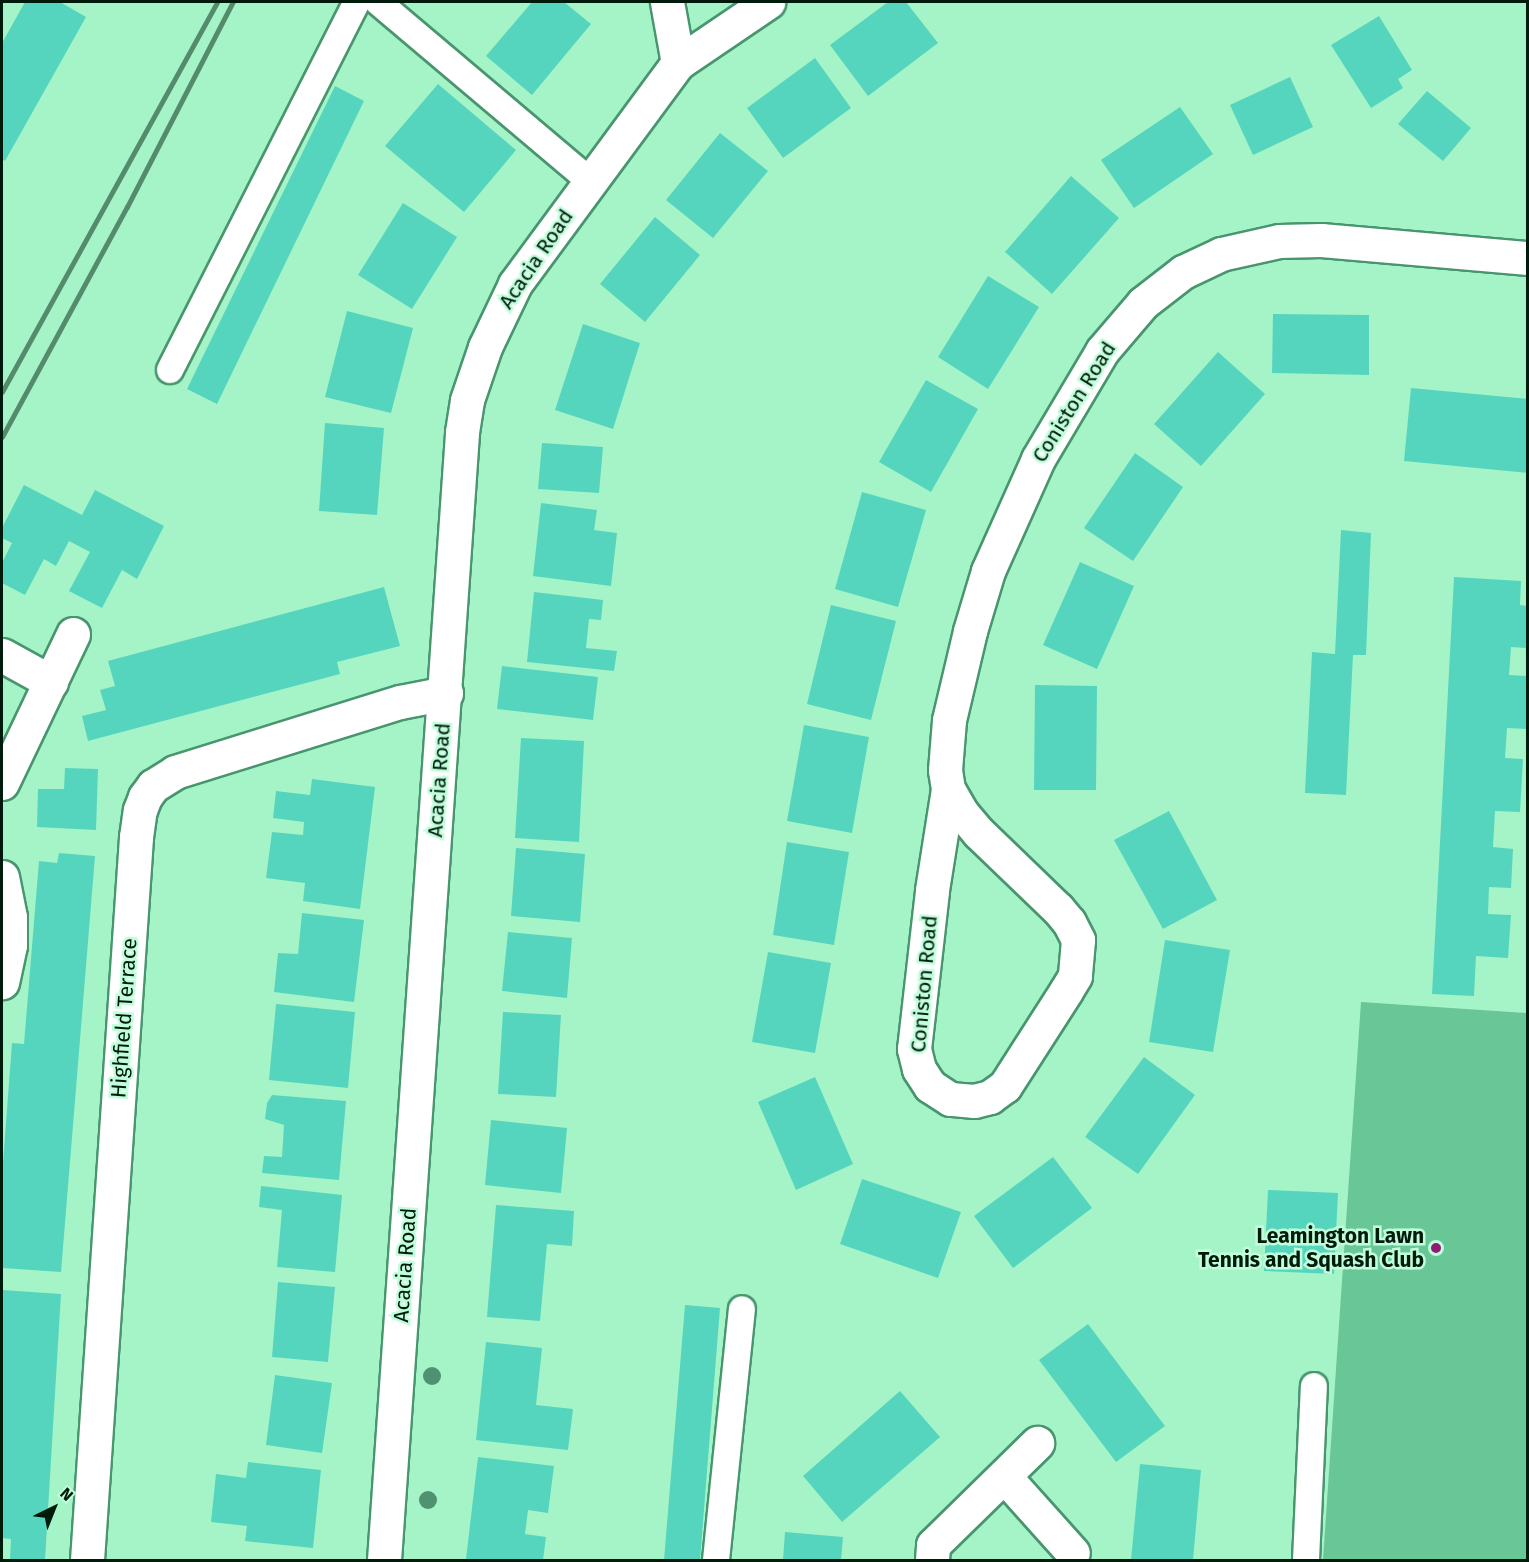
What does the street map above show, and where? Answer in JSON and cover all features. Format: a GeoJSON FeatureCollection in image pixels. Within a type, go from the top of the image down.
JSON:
{"type":"FeatureCollection","features":[{"type":"Feature","properties":{"kind":"street"},"geometry":{"type":"LineString","coordinates":[[668,2],[678,63]]}},
{"type":"Feature","properties":{"kind":"street","name":"Acacia Road"},"geometry":{"type":"LineString","coordinates":[[384,1560],[446,693],[462,432],[467,400],[484,347],[514,284],[678,63],[768,2]]}},
{"type":"Feature","properties":{"kind":"street","name":"Coniston Road"},"geometry":{"type":"LineString","coordinates":[[948,789],[978,834],[1058,909],[1070,922],[1078,940],[1075,976],[1066,992],[1005,1086],[990,1097],[974,1101],[950,1099],[930,1086],[919,1069],[914,1049],[932,890],[948,789],[945,770],[949,720],[967,641],[988,572],[1038,459],[1102,351],[1143,303],[1183,272],[1221,254],[1279,241],[1321,240],[1527,258]]}},
{"type":"Feature","properties":{"kind":"street"},"geometry":{"type":"LineString","coordinates":[[2,783],[73,634]]}},
{"type":"Feature","properties":{"kind":"street"},"geometry":{"type":"LineString","coordinates":[[2,655],[51,682]]}},
{"type":"Feature","properties":{"kind":"street","name":"Highfield Terrace"},"geometry":{"type":"LineString","coordinates":[[87,1560],[136,837],[140,810],[145,797],[153,786],[175,772],[399,702],[446,693]]}},
{"type":"Feature","properties":{"kind":"street"},"geometry":{"type":"LineString","coordinates":[[2,877],[10,917],[10,945],[2,982]]}},
{"type":"Feature","properties":{"kind":"street"},"geometry":{"type":"LineString","coordinates":[[932,1560],[933,1545],[1037,1443]]}},
{"type":"Feature","properties":{"kind":"street"},"geometry":{"type":"LineString","coordinates":[[1004,1476],[1073,1554]]}},
{"type":"Feature","properties":{"kind":"lane"},"geometry":{"type":"LineString","coordinates":[[170,370],[357,2]]}},
{"type":"Feature","properties":{"kind":"lane"},"geometry":{"type":"LineString","coordinates":[[378,2],[590,181]]}},
{"type":"Feature","properties":{"kind":"lane"},"geometry":{"type":"LineString","coordinates":[[716,1560],[742,1310]]}},
{"type":"Feature","properties":{"kind":"lane"},"geometry":{"type":"LineString","coordinates":[[1306,1560],[1314,1386]]}},
{"type":"Feature","properties":{"kind":"green space","name":"Leamington Lawn Tennis and Squash Club"},"geometry":{"type":"Polygon","coordinates":[[[1361,1002],[1527,1013],[1527,1560],[1323,1560],[1361,1002]]]}},
{"type":"Feature","properties":{"kind":"building"},"geometry":{"type":"Polygon","coordinates":[[[25,2],[60,2],[86,17],[5,161],[2,159],[2,43],[25,2]]]}},
{"type":"Feature","properties":{"kind":"building"},"geometry":{"type":"Polygon","coordinates":[[[532,2],[564,2],[591,24],[532,95],[486,56],[532,2]]]}},
{"type":"Feature","properties":{"kind":"building"},"geometry":{"type":"Polygon","coordinates":[[[888,2],[906,2],[938,43],[868,96],[830,45],[888,2]]]}},
{"type":"Feature","properties":{"kind":"building"},"geometry":{"type":"Polygon","coordinates":[[[1379,16],[1412,70],[1398,79],[1403,88],[1371,108],[1331,45],[1379,16]]]}},
{"type":"Feature","properties":{"kind":"building"},"geometry":{"type":"Polygon","coordinates":[[[815,58],[851,108],[783,158],[747,108],[815,58]]]}},
{"type":"Feature","properties":{"kind":"building"},"geometry":{"type":"Polygon","coordinates":[[[1290,77],[1313,127],[1253,155],[1230,105],[1290,77]]]}},
{"type":"Feature","properties":{"kind":"building"},"geometry":{"type":"Polygon","coordinates":[[[438,84],[516,150],[464,212],[385,146],[438,84]]]}},
{"type":"Feature","properties":{"kind":"building"},"geometry":{"type":"Polygon","coordinates":[[[335,86],[364,101],[217,404],[187,389],[335,86]]]}},
{"type":"Feature","properties":{"kind":"building"},"geometry":{"type":"Polygon","coordinates":[[[1427,91],[1471,128],[1443,161],[1398,124],[1427,91]]]}},
{"type":"Feature","properties":{"kind":"building"},"geometry":{"type":"Polygon","coordinates":[[[1180,107],[1213,154],[1134,208],[1101,160],[1180,107]]]}},
{"type":"Feature","properties":{"kind":"building"},"geometry":{"type":"Polygon","coordinates":[[[720,133],[768,171],[713,238],[666,200],[720,133]]]}},
{"type":"Feature","properties":{"kind":"building"},"geometry":{"type":"Polygon","coordinates":[[[1071,176],[1119,218],[1052,294],[1005,252],[1071,176]]]}},
{"type":"Feature","properties":{"kind":"building"},"geometry":{"type":"Polygon","coordinates":[[[403,203],[457,237],[412,309],[358,275],[403,203]]]}},
{"type":"Feature","properties":{"kind":"building"},"geometry":{"type":"Polygon","coordinates":[[[655,217],[700,255],[645,322],[600,284],[655,217]]]}},
{"type":"Feature","properties":{"kind":"building"},"geometry":{"type":"Polygon","coordinates":[[[988,276],[1039,307],[988,389],[938,357],[988,276]]]}},
{"type":"Feature","properties":{"kind":"building"},"geometry":{"type":"Polygon","coordinates":[[[347,311],[413,328],[391,413],[325,397],[347,311]]]}},
{"type":"Feature","properties":{"kind":"building"},"geometry":{"type":"Polygon","coordinates":[[[1273,314],[1369,315],[1369,375],[1272,373],[1273,314]]]}},
{"type":"Feature","properties":{"kind":"building"},"geometry":{"type":"Polygon","coordinates":[[[583,324],[640,343],[613,429],[555,410],[583,324]]]}},
{"type":"Feature","properties":{"kind":"building"},"geometry":{"type":"Polygon","coordinates":[[[1218,352],[1265,394],[1201,466],[1154,424],[1218,352]]]}},
{"type":"Feature","properties":{"kind":"building"},"geometry":{"type":"Polygon","coordinates":[[[926,380],[978,409],[931,492],[879,462],[926,380]]]}},
{"type":"Feature","properties":{"kind":"building"},"geometry":{"type":"Polygon","coordinates":[[[1411,388],[1528,399],[1528,473],[1404,461],[1411,388]]]}},
{"type":"Feature","properties":{"kind":"building"},"geometry":{"type":"Polygon","coordinates":[[[325,423],[384,428],[377,515],[319,511],[325,423]]]}},
{"type":"Feature","properties":{"kind":"building"},"geometry":{"type":"Polygon","coordinates":[[[542,443],[603,447],[599,493],[538,489],[542,443]]]}},
{"type":"Feature","properties":{"kind":"building"},"geometry":{"type":"Polygon","coordinates":[[[1135,453],[1183,487],[1133,561],[1084,528],[1135,453]]]}},
{"type":"Feature","properties":{"kind":"building"},"geometry":{"type":"Polygon","coordinates":[[[24,485],[82,515],[95,490],[164,526],[137,579],[122,570],[102,608],[69,591],[90,552],[69,541],[56,566],[44,559],[25,595],[2,583],[2,563],[12,543],[2,538],[2,528],[24,485]]]}},
{"type":"Feature","properties":{"kind":"building"},"geometry":{"type":"Polygon","coordinates":[[[862,492],[926,510],[898,607],[835,589],[862,492]]]}},
{"type":"Feature","properties":{"kind":"building"},"geometry":{"type":"Polygon","coordinates":[[[541,503],[597,510],[594,530],[617,533],[611,586],[533,576],[541,503]]]}},
{"type":"Feature","properties":{"kind":"building"},"geometry":{"type":"Polygon","coordinates":[[[1341,530],[1371,533],[1366,655],[1353,655],[1346,795],[1305,793],[1312,652],[1335,654],[1341,530]]]}},
{"type":"Feature","properties":{"kind":"building"},"geometry":{"type":"Polygon","coordinates":[[[1080,562],[1134,586],[1097,669],[1043,645],[1080,562]]]}},
{"type":"Feature","properties":{"kind":"building"},"geometry":{"type":"Polygon","coordinates":[[[1454,577],[1521,581],[1520,605],[1528,606],[1528,648],[1511,647],[1509,675],[1528,676],[1528,729],[1507,728],[1505,758],[1523,759],[1520,812],[1495,811],[1493,847],[1513,849],[1511,888],[1489,887],[1488,914],[1511,915],[1508,958],[1476,956],[1474,996],[1432,994],[1454,577]]]}},
{"type":"Feature","properties":{"kind":"building"},"geometry":{"type":"Polygon","coordinates":[[[384,587],[400,646],[337,662],[340,674],[88,741],[82,716],[106,710],[100,690],[115,686],[108,661],[384,587]]]}},
{"type":"Feature","properties":{"kind":"building"},"geometry":{"type":"Polygon","coordinates":[[[534,592],[603,600],[601,620],[589,619],[586,648],[617,651],[614,671],[527,662],[534,592]]]}},
{"type":"Feature","properties":{"kind":"building"},"geometry":{"type":"Polygon","coordinates":[[[831,605],[896,621],[871,720],[807,704],[831,605]]]}},
{"type":"Feature","properties":{"kind":"building"},"geometry":{"type":"Polygon","coordinates":[[[502,666],[598,677],[593,720],[497,709],[502,666]]]}},
{"type":"Feature","properties":{"kind":"building"},"geometry":{"type":"Polygon","coordinates":[[[1035,685],[1097,686],[1096,790],[1034,790],[1035,685]]]}},
{"type":"Feature","properties":{"kind":"building"},"geometry":{"type":"Polygon","coordinates":[[[804,725],[869,737],[852,833],[787,821],[804,725]]]}},
{"type":"Feature","properties":{"kind":"building"},"geometry":{"type":"Polygon","coordinates":[[[521,738],[584,741],[579,842],[515,838],[521,738]]]}},
{"type":"Feature","properties":{"kind":"building"},"geometry":{"type":"Polygon","coordinates":[[[65,768],[98,769],[96,830],[37,827],[38,789],[64,789],[65,768]]]}},
{"type":"Feature","properties":{"kind":"building"},"geometry":{"type":"Polygon","coordinates":[[[312,779],[375,787],[360,909],[303,901],[305,883],[266,878],[272,832],[303,835],[304,822],[273,818],[276,791],[310,795],[312,779]]]}},
{"type":"Feature","properties":{"kind":"building"},"geometry":{"type":"Polygon","coordinates":[[[1169,811],[1217,900],[1163,929],[1114,840],[1169,811]]]}},
{"type":"Feature","properties":{"kind":"building"},"geometry":{"type":"Polygon","coordinates":[[[787,842],[849,852],[834,945],[773,935],[787,842]]]}},
{"type":"Feature","properties":{"kind":"building"},"geometry":{"type":"Polygon","coordinates":[[[516,848],[585,854],[580,922],[511,916],[516,848]]]}},
{"type":"Feature","properties":{"kind":"building"},"geometry":{"type":"Polygon","coordinates":[[[59,853],[95,856],[61,1272],[2,1268],[2,1176],[12,1043],[24,1044],[39,861],[57,863],[59,853]]]}},
{"type":"Feature","properties":{"kind":"building"},"geometry":{"type":"Polygon","coordinates":[[[302,913],[364,920],[354,1002],[274,992],[278,953],[298,954],[302,913]]]}},
{"type":"Feature","properties":{"kind":"building"},"geometry":{"type":"Polygon","coordinates":[[[508,932],[572,938],[567,998],[502,991],[508,932]]]}},
{"type":"Feature","properties":{"kind":"building"},"geometry":{"type":"Polygon","coordinates":[[[1165,940],[1230,950],[1213,1052],[1149,1042],[1165,940]]]}},
{"type":"Feature","properties":{"kind":"building"},"geometry":{"type":"Polygon","coordinates":[[[768,952],[831,963],[815,1053],[752,1042],[768,952]]]}},
{"type":"Feature","properties":{"kind":"building"},"geometry":{"type":"Polygon","coordinates":[[[276,1004],[355,1012],[348,1088],[269,1080],[276,1004]]]}},
{"type":"Feature","properties":{"kind":"building"},"geometry":{"type":"Polygon","coordinates":[[[503,1012],[561,1015],[556,1097],[498,1094],[503,1012]]]}},
{"type":"Feature","properties":{"kind":"building"},"geometry":{"type":"Polygon","coordinates":[[[1144,1057],[1195,1095],[1138,1174],[1085,1137],[1144,1057]]]}},
{"type":"Feature","properties":{"kind":"building"},"geometry":{"type":"Polygon","coordinates":[[[815,1077],[853,1164],[796,1190],[758,1102],[815,1077]]]}},
{"type":"Feature","properties":{"kind":"building"},"geometry":{"type":"Polygon","coordinates":[[[272,1095],[346,1101],[339,1180],[262,1173],[264,1156],[282,1157],[284,1125],[265,1119],[267,1103],[272,1095]]]}},
{"type":"Feature","properties":{"kind":"building"},"geometry":{"type":"Polygon","coordinates":[[[491,1120],[567,1128],[561,1193],[485,1185],[491,1120]]]}},
{"type":"Feature","properties":{"kind":"building"},"geometry":{"type":"Polygon","coordinates":[[[1053,1157],[1092,1208],[1013,1268],[974,1216],[1053,1157]]]}},
{"type":"Feature","properties":{"kind":"building"},"geometry":{"type":"Polygon","coordinates":[[[862,1179],[961,1212],[938,1278],[840,1244],[862,1179]]]}},
{"type":"Feature","properties":{"kind":"building"},"geometry":{"type":"Polygon","coordinates":[[[261,1186],[342,1195],[335,1272],[277,1267],[282,1210],[259,1207],[261,1186]]]}},
{"type":"Feature","properties":{"kind":"building"},"geometry":{"type":"Polygon","coordinates":[[[1268,1190],[1338,1193],[1334,1274],[1264,1271],[1268,1190]]]}},
{"type":"Feature","properties":{"kind":"building"},"geometry":{"type":"Polygon","coordinates":[[[496,1205],[574,1211],[572,1246],[547,1244],[540,1321],[487,1317],[496,1205]]]}},
{"type":"Feature","properties":{"kind":"building"},"geometry":{"type":"Polygon","coordinates":[[[278,1282],[335,1287],[328,1362],[272,1357],[278,1282]]]}},
{"type":"Feature","properties":{"kind":"building"},"geometry":{"type":"Polygon","coordinates":[[[2,1290],[61,1294],[45,1560],[10,1560],[11,1539],[2,1538],[2,1290]]]}},
{"type":"Feature","properties":{"kind":"building"},"geometry":{"type":"Polygon","coordinates":[[[685,1305],[720,1308],[700,1560],[664,1560],[685,1305]]]}},
{"type":"Feature","properties":{"kind":"building"},"geometry":{"type":"Polygon","coordinates":[[[1088,1324],[1165,1426],[1116,1462],[1039,1360],[1088,1324]]]}},
{"type":"Feature","properties":{"kind":"building"},"geometry":{"type":"Polygon","coordinates":[[[486,1342],[542,1348],[536,1405],[573,1409],[568,1450],[476,1440],[486,1342]]]}},
{"type":"Feature","properties":{"kind":"building"},"geometry":{"type":"Polygon","coordinates":[[[275,1375],[332,1383],[322,1453],[266,1445],[275,1375]]]}},
{"type":"Feature","properties":{"kind":"building"},"geometry":{"type":"Polygon","coordinates":[[[900,1391],[940,1437],[842,1522],[803,1476],[900,1391]]]}},
{"type":"Feature","properties":{"kind":"building"},"geometry":{"type":"Polygon","coordinates":[[[478,1457],[554,1466],[548,1513],[528,1510],[525,1534],[546,1537],[543,1560],[466,1559],[478,1457]]]}},
{"type":"Feature","properties":{"kind":"building"},"geometry":{"type":"Polygon","coordinates":[[[248,1462],[321,1470],[313,1548],[245,1541],[247,1526],[211,1522],[216,1474],[246,1478],[248,1462]]]}},
{"type":"Feature","properties":{"kind":"building"},"geometry":{"type":"Polygon","coordinates":[[[1140,1464],[1201,1470],[1193,1560],[1131,1560],[1140,1464]]]}},
{"type":"Feature","properties":{"kind":"building"},"geometry":{"type":"Polygon","coordinates":[[[785,1532],[843,1537],[841,1560],[783,1560],[785,1532]]]}},
{"type":"Feature","properties":{"kind":"railway"},"geometry":{"type":"LineString","coordinates":[[2,392],[217,2]]}},
{"type":"Feature","properties":{"kind":"railway"},"geometry":{"type":"LineString","coordinates":[[2,437],[127,207],[233,2]]}},
{"type":"Feature","properties":{"kind":"place","name":"Leamington Lawn Tennis and Squash Club"},"geometry":{"type":"Point","coordinates":[1436,1248]}}]}
